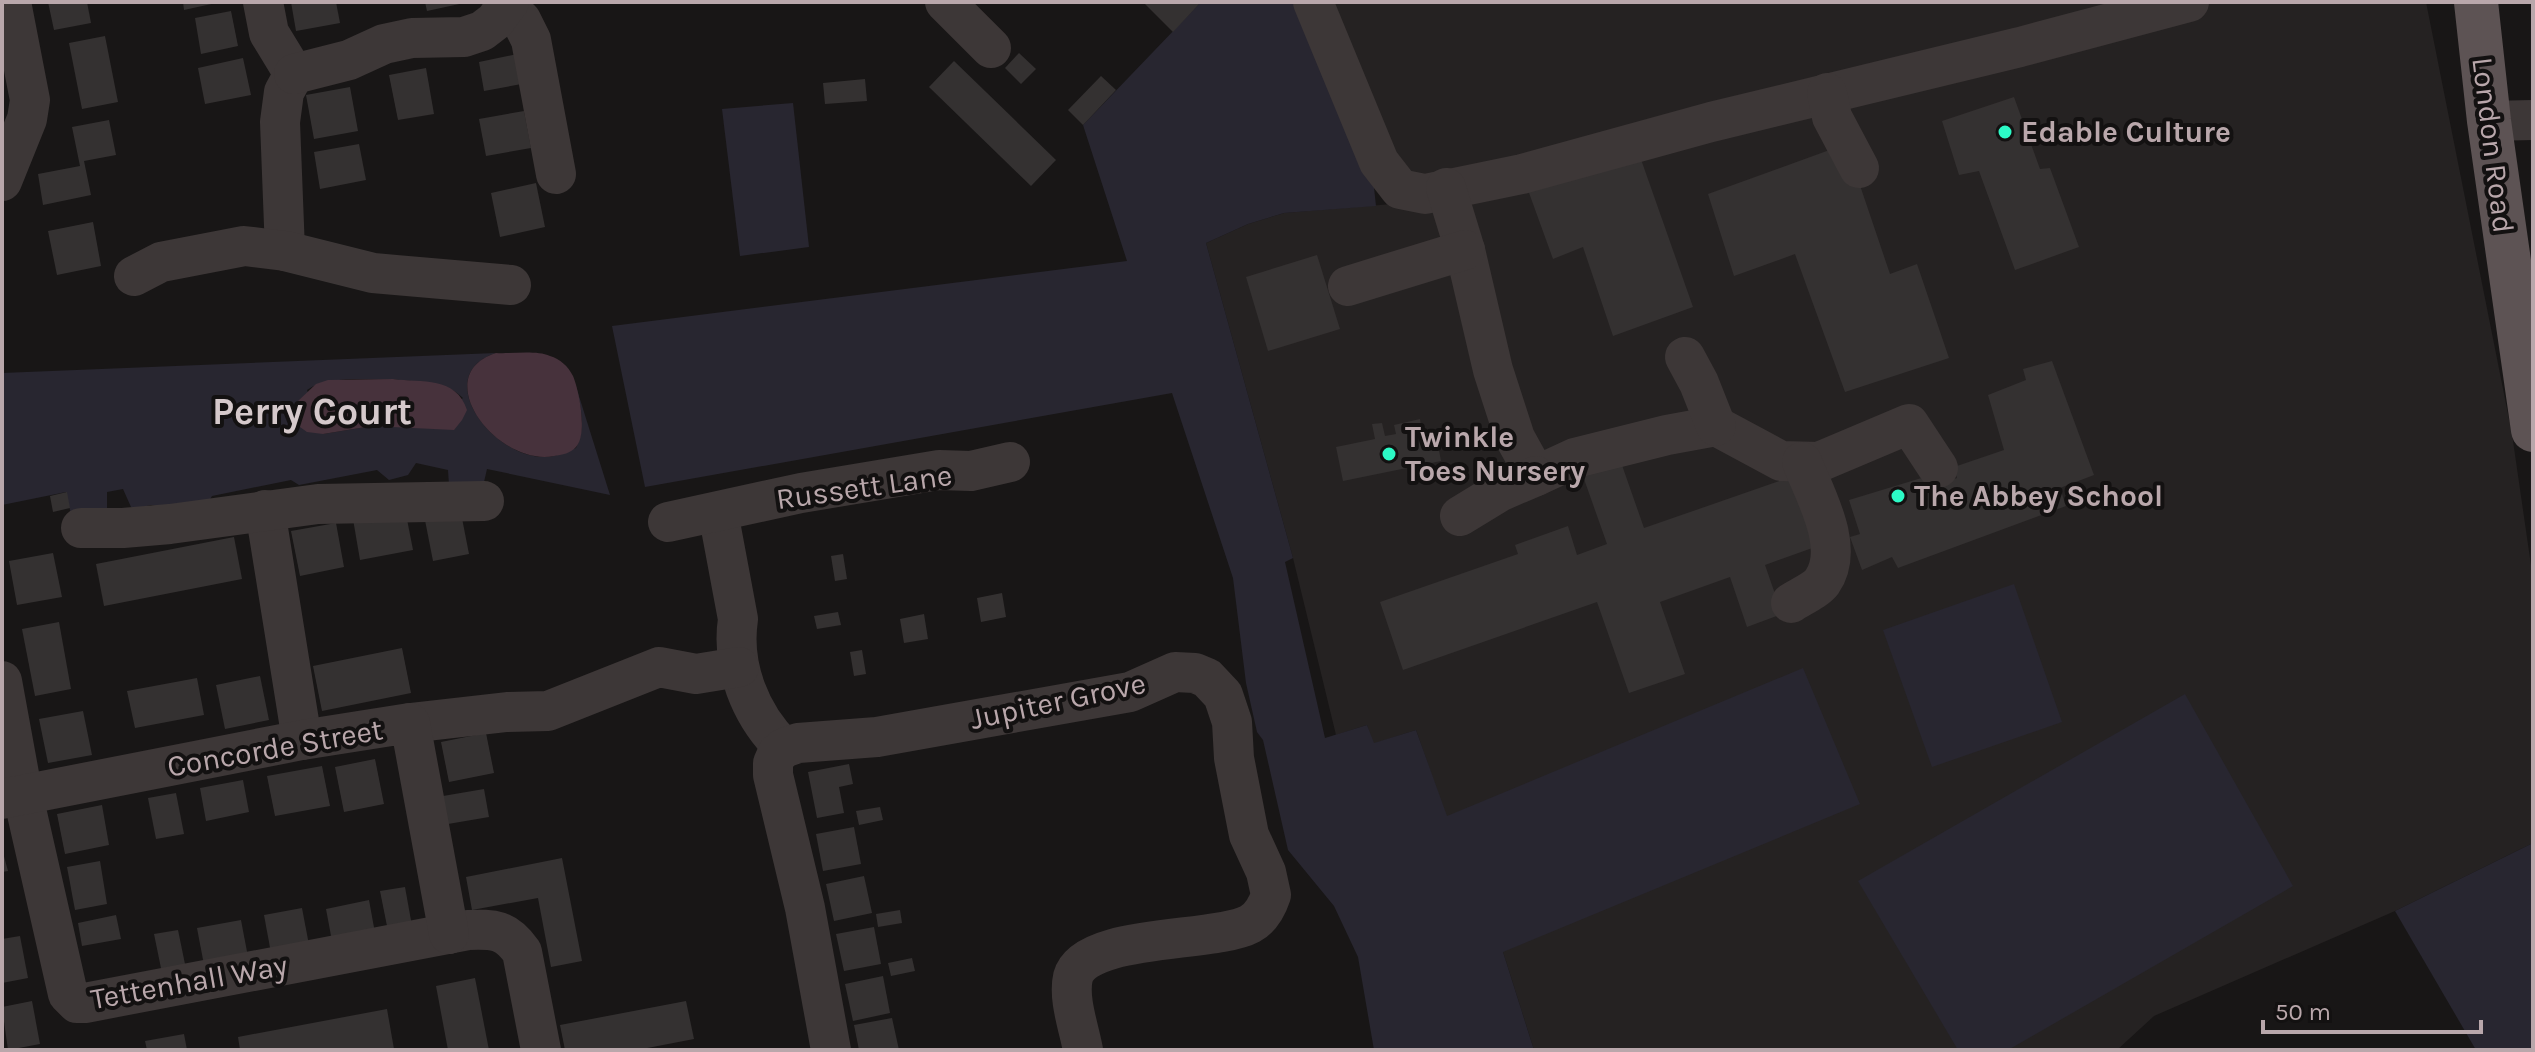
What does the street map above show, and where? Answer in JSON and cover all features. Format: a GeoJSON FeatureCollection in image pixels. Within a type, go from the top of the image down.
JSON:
{"type":"FeatureCollection","features":[{"type":"Feature","properties":{"kind":"main road","name":"London Road"},"geometry":{"type":"LineString","coordinates":[[2476,2],[2489,121],[2533,430]]}},
{"type":"Feature","properties":{"kind":"street"},"geometry":{"type":"LineString","coordinates":[[2,181],[27,119],[30,100],[11,2]]}},
{"type":"Feature","properties":{"kind":"street"},"geometry":{"type":"LineString","coordinates":[[263,2],[269,33],[294,74]]}},
{"type":"Feature","properties":{"kind":"street"},"geometry":{"type":"LineString","coordinates":[[945,2],[991,48]]}},
{"type":"Feature","properties":{"kind":"street"},"geometry":{"type":"LineString","coordinates":[[1313,2],[1379,162],[1400,189],[1425,194],[1522,174],[1711,122],[2020,47],[2189,2]]}},
{"type":"Feature","properties":{"kind":"street"},"geometry":{"type":"LineString","coordinates":[[285,251],[280,122],[284,92],[294,74],[349,60],[384,44],[412,38],[464,37],[482,31],[495,21],[507,4],[521,20],[531,40],[556,174]]}},
{"type":"Feature","properties":{"kind":"street"},"geometry":{"type":"LineString","coordinates":[[1827,93],[1832,117],[1859,168]]}},
{"type":"Feature","properties":{"kind":"street"},"geometry":{"type":"LineString","coordinates":[[2489,121],[2533,120]]}},
{"type":"Feature","properties":{"kind":"street"},"geometry":{"type":"LineString","coordinates":[[1446,188],[1465,250],[1493,370],[1515,438],[1536,476]]}},
{"type":"Feature","properties":{"kind":"street"},"geometry":{"type":"LineString","coordinates":[[134,276],[161,262],[244,246],[285,251],[373,273],[511,285]]}},
{"type":"Feature","properties":{"kind":"street"},"geometry":{"type":"LineString","coordinates":[[1348,286],[1465,250]]}},
{"type":"Feature","properties":{"kind":"street"},"geometry":{"type":"LineString","coordinates":[[1685,357],[1716,426]]}},
{"type":"Feature","properties":{"kind":"street"},"geometry":{"type":"LineString","coordinates":[[1460,516],[1501,491],[1575,458],[1716,426],[1781,461],[1819,462],[1909,424],[1938,468]]}},
{"type":"Feature","properties":{"kind":"street","name":"Russett Lane"},"geometry":{"type":"LineString","coordinates":[[668,522],[801,493],[934,470],[971,471],[1010,462]]}},
{"type":"Feature","properties":{"kind":"street"},"geometry":{"type":"LineString","coordinates":[[1791,603],[1822,583],[1832,556],[1829,529],[1802,462]]}},
{"type":"Feature","properties":{"kind":"street"},"geometry":{"type":"LineString","coordinates":[[81,528],[170,524],[343,502],[484,501]]}},
{"type":"Feature","properties":{"kind":"street"},"geometry":{"type":"LineString","coordinates":[[265,510],[302,740]]}},
{"type":"Feature","properties":{"kind":"street"},"geometry":{"type":"LineString","coordinates":[[718,512],[738,619],[739,667],[758,716],[784,748],[773,763],[773,775],[805,908],[831,1050]]}},
{"type":"Feature","properties":{"kind":"street"},"geometry":{"type":"LineString","coordinates":[[410,723],[507,712],[548,711],[659,667],[696,674],[739,667]]}},
{"type":"Feature","properties":{"kind":"street","name":"Jupiter Grove"},"geometry":{"type":"LineString","coordinates":[[784,748],[806,742],[877,737],[1130,692],[1175,672],[1195,673],[1214,684],[1223,695],[1232,722],[1237,774],[1249,835],[1270,885],[1269,903],[1255,921],[1238,929],[1185,935],[1111,950],[1082,962],[1073,977],[1072,988],[1083,1050]]}},
{"type":"Feature","properties":{"kind":"street","name":"Tettenhall Way"},"geometry":{"type":"LineString","coordinates":[[2,681],[13,798],[68,994],[77,1003],[489,929],[513,939],[522,952],[541,1050]]}},
{"type":"Feature","properties":{"kind":"street","name":"Concorde Street"},"geometry":{"type":"LineString","coordinates":[[13,798],[302,740],[410,723],[449,934]]}},
{"type":"Feature","properties":{"kind":"shaded area"},"geometry":{"type":"Polygon","coordinates":[[[1201,2],[1301,2],[1371,160],[1376,206],[1284,213],[1248,224],[1206,243],[1293,558],[1285,562],[1325,738],[1367,725],[1374,743],[1416,730],[1447,816],[1803,668],[1860,804],[1503,952],[1534,1050],[1374,1050],[1358,957],[1334,906],[1288,850],[1263,740],[1257,732],[1246,683],[1233,578],[1172,393],[645,487],[612,326],[1127,261],[1083,125],[1201,2]]]}},
{"type":"Feature","properties":{"kind":"shaded area","name":"The Abbey School"},"geometry":{"type":"Polygon","coordinates":[[[1326,2],[2426,2],[2512,434],[2533,579],[2533,843],[2395,911],[2154,1016],[2117,1050],[1534,1050],[1503,952],[1446,816],[1416,730],[1373,744],[1367,725],[1336,735],[1293,558],[1206,243],[1248,224],[1284,213],[1416,202],[1326,2]]]}},
{"type":"Feature","properties":{"kind":"shaded area"},"geometry":{"type":"Polygon","coordinates":[[[793,103],[809,247],[740,256],[722,109],[793,103]]]}},
{"type":"Feature","properties":{"kind":"shaded area"},"geometry":{"type":"Polygon","coordinates":[[[496,353],[477,364],[468,379],[468,396],[476,414],[489,431],[506,445],[526,454],[550,457],[576,448],[582,421],[573,377],[610,495],[487,469],[484,482],[449,485],[448,470],[416,463],[408,475],[389,480],[377,470],[299,485],[291,480],[212,496],[202,513],[151,505],[131,507],[123,489],[107,492],[107,509],[72,519],[66,492],[2,505],[2,373],[496,353]],[[393,379],[336,380],[307,390],[323,434],[372,426],[427,428],[463,398],[439,385],[393,379]]]}},
{"type":"Feature","properties":{"kind":"shaded area"},"geometry":{"type":"Polygon","coordinates":[[[496,353],[544,354],[557,359],[569,369],[581,412],[580,441],[574,449],[557,456],[532,456],[511,448],[492,434],[478,417],[469,398],[468,380],[476,364],[496,353]]]}},
{"type":"Feature","properties":{"kind":"shaded area"},"geometry":{"type":"Polygon","coordinates":[[[393,379],[437,383],[455,391],[467,410],[462,420],[454,430],[372,426],[323,434],[307,432],[300,427],[295,414],[297,402],[316,384],[328,380],[393,379]]]}},
{"type":"Feature","properties":{"kind":"shaded area"},"geometry":{"type":"Polygon","coordinates":[[[2014,584],[2062,722],[1932,767],[1883,630],[2014,584]]]}},
{"type":"Feature","properties":{"kind":"shaded area"},"geometry":{"type":"Polygon","coordinates":[[[2185,694],[2293,886],[2008,1050],[1958,1050],[1858,881],[2185,694]]]}},
{"type":"Feature","properties":{"kind":"shaded area"},"geometry":{"type":"Polygon","coordinates":[[[2533,843],[2533,1050],[2476,1050],[2395,911],[2533,843]]]}},
{"type":"Feature","properties":{"kind":"building"},"geometry":{"type":"Polygon","coordinates":[[[48,2],[87,2],[91,23],[54,30],[48,2]]]}},
{"type":"Feature","properties":{"kind":"building"},"geometry":{"type":"Polygon","coordinates":[[[183,2],[216,2],[216,3],[184,10],[183,2]]]}},
{"type":"Feature","properties":{"kind":"building"},"geometry":{"type":"Polygon","coordinates":[[[291,2],[336,2],[340,23],[296,31],[291,2]]]}},
{"type":"Feature","properties":{"kind":"building"},"geometry":{"type":"Polygon","coordinates":[[[425,2],[464,2],[464,3],[427,11],[425,2]]]}},
{"type":"Feature","properties":{"kind":"building"},"geometry":{"type":"Polygon","coordinates":[[[1143,2],[1201,2],[1173,32],[1143,2]]]}},
{"type":"Feature","properties":{"kind":"building"},"geometry":{"type":"Polygon","coordinates":[[[231,11],[238,46],[201,54],[195,18],[231,11]]]}},
{"type":"Feature","properties":{"kind":"building"},"geometry":{"type":"Polygon","coordinates":[[[105,36],[118,102],[82,109],[69,43],[105,36]]]}},
{"type":"Feature","properties":{"kind":"building"},"geometry":{"type":"Polygon","coordinates":[[[522,53],[527,83],[484,91],[479,62],[522,53]]]}},
{"type":"Feature","properties":{"kind":"building"},"geometry":{"type":"Polygon","coordinates":[[[1019,53],[1036,69],[1021,84],[1005,68],[1019,53]]]}},
{"type":"Feature","properties":{"kind":"building"},"geometry":{"type":"Polygon","coordinates":[[[243,58],[251,95],[205,104],[198,68],[243,58]]]}},
{"type":"Feature","properties":{"kind":"building"},"geometry":{"type":"Polygon","coordinates":[[[954,61],[1056,160],[1031,186],[929,87],[954,61]]]}},
{"type":"Feature","properties":{"kind":"building"},"geometry":{"type":"Polygon","coordinates":[[[426,68],[434,114],[398,120],[389,75],[426,68]]]}},
{"type":"Feature","properties":{"kind":"building"},"geometry":{"type":"Polygon","coordinates":[[[1101,76],[1116,90],[1083,125],[1068,110],[1101,76]]]}},
{"type":"Feature","properties":{"kind":"building"},"geometry":{"type":"Polygon","coordinates":[[[865,79],[867,101],[825,104],[823,83],[865,79]]]}},
{"type":"Feature","properties":{"kind":"building"},"geometry":{"type":"Polygon","coordinates":[[[350,87],[358,131],[314,139],[306,95],[350,87]]]}},
{"type":"Feature","properties":{"kind":"building"},"geometry":{"type":"Polygon","coordinates":[[[2014,97],[2040,169],[2050,168],[2079,247],[2015,270],[1979,171],[1959,175],[1942,121],[2014,97]]]}},
{"type":"Feature","properties":{"kind":"building"},"geometry":{"type":"Polygon","coordinates":[[[524,111],[531,148],[486,156],[479,119],[524,111]]]}},
{"type":"Feature","properties":{"kind":"building"},"geometry":{"type":"Polygon","coordinates":[[[109,120],[116,155],[84,161],[91,195],[43,205],[38,174],[80,166],[72,127],[109,120]]]}},
{"type":"Feature","properties":{"kind":"building"},"geometry":{"type":"Polygon","coordinates":[[[359,144],[366,180],[320,189],[314,152],[359,144]]]}},
{"type":"Feature","properties":{"kind":"building"},"geometry":{"type":"Polygon","coordinates":[[[1846,144],[1890,274],[1917,264],[1949,358],[1845,392],[1795,254],[1734,276],[1708,194],[1846,144]]]}},
{"type":"Feature","properties":{"kind":"building"},"geometry":{"type":"Polygon","coordinates":[[[1637,148],[1693,307],[1613,336],[1583,247],[1553,259],[1528,190],[1637,148]]]}},
{"type":"Feature","properties":{"kind":"building"},"geometry":{"type":"Polygon","coordinates":[[[536,183],[545,227],[500,237],[491,193],[536,183]]]}},
{"type":"Feature","properties":{"kind":"building"},"geometry":{"type":"Polygon","coordinates":[[[93,222],[101,266],[57,275],[48,231],[93,222]]]}},
{"type":"Feature","properties":{"kind":"building"},"geometry":{"type":"Polygon","coordinates":[[[1317,255],[1340,329],[1268,351],[1246,277],[1317,255]]]}},
{"type":"Feature","properties":{"kind":"building"},"geometry":{"type":"Polygon","coordinates":[[[2052,361],[2094,475],[2060,488],[2066,506],[1898,568],[1892,557],[1862,570],[1850,537],[1860,534],[1849,500],[1928,476],[1930,487],[1957,478],[1954,467],[2004,450],[1988,395],[2026,380],[2023,369],[2052,361]]]}},
{"type":"Feature","properties":{"kind":"building","name":"Twinkle Toes Nursery"},"geometry":{"type":"Polygon","coordinates":[[[1420,419],[1422,432],[1435,429],[1441,461],[1343,481],[1336,447],[1375,439],[1372,424],[1382,423],[1385,436],[1396,434],[1394,425],[1420,419]]]}},
{"type":"Feature","properties":{"kind":"building"},"geometry":{"type":"Polygon","coordinates":[[[1616,448],[1644,528],[1794,476],[1818,546],[1765,565],[1782,614],[1747,627],[1730,577],[1660,602],[1685,674],[1629,693],[1597,602],[1403,670],[1380,602],[1518,554],[1515,545],[1568,526],[1577,555],[1607,544],[1578,462],[1616,448]]]}},
{"type":"Feature","properties":{"kind":"building"},"geometry":{"type":"Polygon","coordinates":[[[67,492],[70,508],[53,512],[50,496],[67,492]]]}},
{"type":"Feature","properties":{"kind":"building"},"geometry":{"type":"Polygon","coordinates":[[[460,508],[469,554],[433,561],[424,515],[460,508]]]}},
{"type":"Feature","properties":{"kind":"building"},"geometry":{"type":"Polygon","coordinates":[[[405,509],[413,550],[360,560],[353,519],[405,509]]]}},
{"type":"Feature","properties":{"kind":"building"},"geometry":{"type":"Polygon","coordinates":[[[336,523],[344,567],[300,576],[291,531],[336,523]]]}},
{"type":"Feature","properties":{"kind":"building"},"geometry":{"type":"Polygon","coordinates":[[[234,537],[242,579],[104,606],[96,564],[234,537]]]}},
{"type":"Feature","properties":{"kind":"building"},"geometry":{"type":"Polygon","coordinates":[[[53,553],[62,597],[17,605],[9,561],[53,553]]]}},
{"type":"Feature","properties":{"kind":"building"},"geometry":{"type":"Polygon","coordinates":[[[843,554],[847,579],[835,581],[831,556],[843,554]]]}},
{"type":"Feature","properties":{"kind":"building"},"geometry":{"type":"Polygon","coordinates":[[[1002,593],[1006,617],[981,622],[977,598],[1002,593]]]}},
{"type":"Feature","properties":{"kind":"building"},"geometry":{"type":"Polygon","coordinates":[[[838,612],[841,625],[817,629],[814,616],[838,612]]]}},
{"type":"Feature","properties":{"kind":"building"},"geometry":{"type":"Polygon","coordinates":[[[924,614],[928,639],[904,643],[900,619],[924,614]]]}},
{"type":"Feature","properties":{"kind":"building"},"geometry":{"type":"Polygon","coordinates":[[[59,622],[71,689],[35,696],[22,629],[59,622]]]}},
{"type":"Feature","properties":{"kind":"building"},"geometry":{"type":"Polygon","coordinates":[[[402,648],[411,693],[322,711],[313,666],[402,648]]]}},
{"type":"Feature","properties":{"kind":"building"},"geometry":{"type":"Polygon","coordinates":[[[862,650],[866,674],[854,676],[850,652],[862,650]]]}},
{"type":"Feature","properties":{"kind":"building"},"geometry":{"type":"Polygon","coordinates":[[[260,676],[269,720],[225,729],[216,685],[260,676]]]}},
{"type":"Feature","properties":{"kind":"building"},"geometry":{"type":"Polygon","coordinates":[[[197,678],[204,715],[135,728],[127,691],[197,678]]]}},
{"type":"Feature","properties":{"kind":"building"},"geometry":{"type":"Polygon","coordinates":[[[83,711],[92,755],[48,763],[39,719],[83,711]]]}},
{"type":"Feature","properties":{"kind":"building"},"geometry":{"type":"Polygon","coordinates":[[[486,733],[494,773],[449,782],[441,742],[486,733]]]}},
{"type":"Feature","properties":{"kind":"building"},"geometry":{"type":"Polygon","coordinates":[[[375,759],[384,804],[344,812],[335,767],[375,759]]]}},
{"type":"Feature","properties":{"kind":"building"},"geometry":{"type":"Polygon","coordinates":[[[849,764],[853,784],[839,787],[844,813],[817,818],[808,772],[849,764]]]}},
{"type":"Feature","properties":{"kind":"building"},"geometry":{"type":"Polygon","coordinates":[[[322,766],[330,806],[275,816],[267,776],[322,766]]]}},
{"type":"Feature","properties":{"kind":"building"},"geometry":{"type":"Polygon","coordinates":[[[243,780],[249,812],[206,821],[200,788],[243,780]]]}},
{"type":"Feature","properties":{"kind":"building"},"geometry":{"type":"Polygon","coordinates":[[[484,789],[489,817],[448,824],[443,796],[484,789]]]}},
{"type":"Feature","properties":{"kind":"building"},"geometry":{"type":"Polygon","coordinates":[[[176,793],[184,834],[156,839],[148,798],[176,793]]]}},
{"type":"Feature","properties":{"kind":"building"},"geometry":{"type":"Polygon","coordinates":[[[102,805],[109,845],[65,854],[57,814],[102,805]]]}},
{"type":"Feature","properties":{"kind":"building"},"geometry":{"type":"Polygon","coordinates":[[[880,807],[883,820],[859,825],[856,811],[880,807]]]}},
{"type":"Feature","properties":{"kind":"building"},"geometry":{"type":"Polygon","coordinates":[[[854,827],[861,864],[823,871],[816,834],[854,827]]]}},
{"type":"Feature","properties":{"kind":"building"},"geometry":{"type":"Polygon","coordinates":[[[2,849],[8,871],[2,872],[2,849]]]}},
{"type":"Feature","properties":{"kind":"building"},"geometry":{"type":"Polygon","coordinates":[[[562,858],[582,961],[551,967],[538,898],[472,910],[466,877],[562,858]]]}},
{"type":"Feature","properties":{"kind":"building"},"geometry":{"type":"Polygon","coordinates":[[[100,861],[107,904],[75,910],[67,867],[100,861]]]}},
{"type":"Feature","properties":{"kind":"building"},"geometry":{"type":"Polygon","coordinates":[[[864,876],[872,913],[834,921],[826,884],[864,876]]]}},
{"type":"Feature","properties":{"kind":"building"},"geometry":{"type":"Polygon","coordinates":[[[405,887],[412,926],[388,931],[380,891],[405,887]]]}},
{"type":"Feature","properties":{"kind":"building"},"geometry":{"type":"Polygon","coordinates":[[[369,900],[375,933],[332,941],[326,909],[369,900]]]}},
{"type":"Feature","properties":{"kind":"building"},"geometry":{"type":"Polygon","coordinates":[[[302,908],[309,945],[271,953],[264,915],[302,908]]]}},
{"type":"Feature","properties":{"kind":"building"},"geometry":{"type":"Polygon","coordinates":[[[900,910],[902,923],[878,927],[876,914],[900,910]]]}},
{"type":"Feature","properties":{"kind":"building"},"geometry":{"type":"Polygon","coordinates":[[[116,915],[121,939],[82,946],[78,923],[116,915]]]}},
{"type":"Feature","properties":{"kind":"building"},"geometry":{"type":"Polygon","coordinates":[[[241,920],[248,957],[204,965],[197,928],[241,920]]]}},
{"type":"Feature","properties":{"kind":"building"},"geometry":{"type":"Polygon","coordinates":[[[874,927],[881,964],[844,971],[836,934],[874,927]]]}},
{"type":"Feature","properties":{"kind":"building"},"geometry":{"type":"Polygon","coordinates":[[[178,930],[186,969],[162,973],[154,934],[178,930]]]}},
{"type":"Feature","properties":{"kind":"building"},"geometry":{"type":"Polygon","coordinates":[[[20,936],[28,978],[2,983],[2,939],[20,936]]]}},
{"type":"Feature","properties":{"kind":"building"},"geometry":{"type":"Polygon","coordinates":[[[912,958],[915,971],[891,976],[888,963],[912,958]]]}},
{"type":"Feature","properties":{"kind":"building"},"geometry":{"type":"Polygon","coordinates":[[[883,976],[890,1013],[853,1021],[845,984],[883,976]]]}},
{"type":"Feature","properties":{"kind":"building"},"geometry":{"type":"Polygon","coordinates":[[[475,978],[489,1050],[448,1050],[436,986],[475,978]]]}},
{"type":"Feature","properties":{"kind":"building"},"geometry":{"type":"Polygon","coordinates":[[[32,1001],[40,1044],[8,1050],[2,1007],[32,1001]]]}},
{"type":"Feature","properties":{"kind":"building"},"geometry":{"type":"Polygon","coordinates":[[[686,1001],[694,1039],[637,1050],[565,1050],[560,1025],[686,1001]]]}},
{"type":"Feature","properties":{"kind":"building"},"geometry":{"type":"Polygon","coordinates":[[[387,1009],[394,1049],[240,1050],[238,1037],[387,1009]]]}},
{"type":"Feature","properties":{"kind":"building"},"geometry":{"type":"Polygon","coordinates":[[[892,1018],[899,1050],[859,1050],[854,1025],[892,1018]]]}},
{"type":"Feature","properties":{"kind":"building"},"geometry":{"type":"Polygon","coordinates":[[[184,1034],[187,1050],[147,1050],[145,1041],[184,1034]]]}},
{"type":"Feature","properties":{"kind":"place","name":"Edable Culture"},"geometry":{"type":"Point","coordinates":[2005,132]}},
{"type":"Feature","properties":{"kind":"place","name":"Twinkle Toes Nursery"},"geometry":{"type":"Point","coordinates":[1389,454]}},
{"type":"Feature","properties":{"kind":"place","name":"The Abbey School"},"geometry":{"type":"Point","coordinates":[1898,496]}},
{"type":"Feature","properties":{"kind":"district","name":"Perry Court"},"geometry":{"type":"Point","coordinates":[312,411]}}]}
